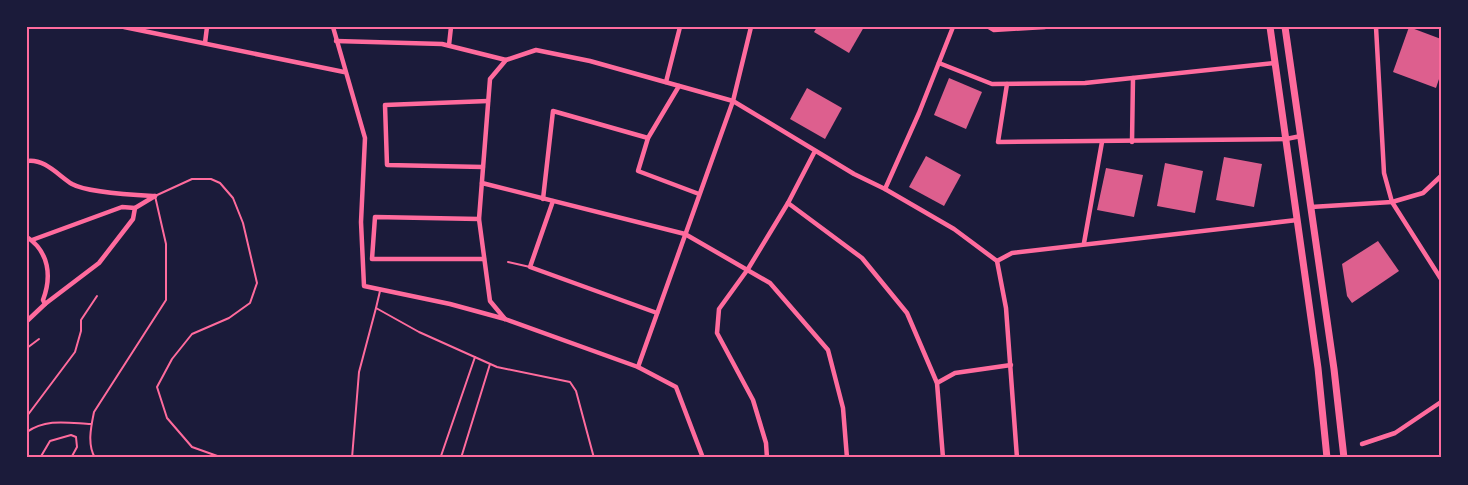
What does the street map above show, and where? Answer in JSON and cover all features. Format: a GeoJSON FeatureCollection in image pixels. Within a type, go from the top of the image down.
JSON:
{"type":"FeatureCollection","features":[{"type":"Feature","properties":{"kind":"main road"},"geometry":{"type":"LineString","coordinates":[[1270,27],[1318,368],[1327,458]]}},
{"type":"Feature","properties":{"kind":"main road"},"geometry":{"type":"LineString","coordinates":[[1286,27],[1344,458]]}},
{"type":"Feature","properties":{"kind":"main road"},"geometry":{"type":"LineString","coordinates":[[1300,240],[1315,239]]}},
{"type":"Feature","properties":{"kind":"street"},"geometry":{"type":"LineString","coordinates":[[124,27],[344,72]]}},
{"type":"Feature","properties":{"kind":"street"},"geometry":{"type":"LineString","coordinates":[[205,43],[207,27]]}},
{"type":"Feature","properties":{"kind":"street"},"geometry":{"type":"LineString","coordinates":[[333,27],[344,72],[365,138],[362,222],[364,286],[450,304],[505,319],[638,367],[676,387],[703,458]]}},
{"type":"Feature","properties":{"kind":"street"},"geometry":{"type":"LineString","coordinates":[[448,45],[451,27]]}},
{"type":"Feature","properties":{"kind":"street"},"geometry":{"type":"LineString","coordinates":[[666,82],[679,28],[671,27]]}},
{"type":"Feature","properties":{"kind":"street"},"geometry":{"type":"LineString","coordinates":[[638,367],[733,101],[751,27]]}},
{"type":"Feature","properties":{"kind":"street"},"geometry":{"type":"LineString","coordinates":[[885,189],[953,27]]}},
{"type":"Feature","properties":{"kind":"street"},"geometry":{"type":"LineString","coordinates":[[989,27],[994,30],[1045,27]]}},
{"type":"Feature","properties":{"kind":"street"},"geometry":{"type":"LineString","coordinates":[[1376,27],[1384,173],[1392,202],[1441,279]]}},
{"type":"Feature","properties":{"kind":"street"},"geometry":{"type":"LineString","coordinates":[[336,41],[448,45],[506,60]]}},
{"type":"Feature","properties":{"kind":"street"},"geometry":{"type":"LineString","coordinates":[[505,319],[490,301],[479,219],[490,79],[506,60],[536,50],[590,61],[733,101],[854,174],[954,229],[997,261],[1006,308],[1017,458]]}},
{"type":"Feature","properties":{"kind":"street"},"geometry":{"type":"LineString","coordinates":[[939,63],[992,84],[1085,83],[1275,63]]}},
{"type":"Feature","properties":{"kind":"street"},"geometry":{"type":"LineString","coordinates":[[1132,78],[1132,142]]}},
{"type":"Feature","properties":{"kind":"street"},"geometry":{"type":"LineString","coordinates":[[1007,84],[998,142],[1286,139],[1301,136]]}},
{"type":"Feature","properties":{"kind":"street"},"geometry":{"type":"LineString","coordinates":[[678,86],[648,138],[638,171],[699,194]]}},
{"type":"Feature","properties":{"kind":"street"},"geometry":{"type":"LineString","coordinates":[[483,167],[387,165],[385,105],[489,101]]}},
{"type":"Feature","properties":{"kind":"street"},"geometry":{"type":"LineString","coordinates":[[543,199],[553,111],[648,138]]}},
{"type":"Feature","properties":{"kind":"street"},"geometry":{"type":"LineString","coordinates":[[1084,243],[1102,142]]}},
{"type":"Feature","properties":{"kind":"street"},"geometry":{"type":"LineString","coordinates":[[768,458],[766,443],[753,400],[717,333],[719,309],[748,269],[788,203],[815,151]]}},
{"type":"Feature","properties":{"kind":"street"},"geometry":{"type":"LineString","coordinates":[[27,161],[32,160],[54,170],[73,185],[117,194],[155,196]]}},
{"type":"Feature","properties":{"kind":"street"},"geometry":{"type":"LineString","coordinates":[[1311,207],[1392,202],[1423,193],[1441,176]]}},
{"type":"Feature","properties":{"kind":"street"},"geometry":{"type":"LineString","coordinates":[[482,183],[685,234],[770,283],[828,350],[843,408],[847,458]]}},
{"type":"Feature","properties":{"kind":"street"},"geometry":{"type":"LineString","coordinates":[[45,304],[43,300],[47,263],[42,251],[29,238],[122,207],[135,208],[155,196]]}},
{"type":"Feature","properties":{"kind":"street"},"geometry":{"type":"LineString","coordinates":[[553,201],[531,267],[657,313]]}},
{"type":"Feature","properties":{"kind":"street"},"geometry":{"type":"LineString","coordinates":[[788,203],[862,258],[907,313],[937,383],[943,458]]}},
{"type":"Feature","properties":{"kind":"street"},"geometry":{"type":"LineString","coordinates":[[27,321],[45,304],[99,263],[133,219],[135,208]]}},
{"type":"Feature","properties":{"kind":"street"},"geometry":{"type":"LineString","coordinates":[[479,219],[375,217],[372,259],[484,259]]}},
{"type":"Feature","properties":{"kind":"street"},"geometry":{"type":"LineString","coordinates":[[997,261],[1012,253],[1084,243],[1297,220]]}},
{"type":"Feature","properties":{"kind":"street"},"geometry":{"type":"LineString","coordinates":[[937,383],[955,373],[1011,365]]}},
{"type":"Feature","properties":{"kind":"street"},"geometry":{"type":"LineString","coordinates":[[1362,444],[1395,433],[1441,402]]}},
{"type":"Feature","properties":{"kind":"lane"},"geometry":{"type":"LineString","coordinates":[[95,458],[91,452],[94,412],[166,300],[166,244],[155,196],[192,179],[220,183],[233,198],[243,223],[256,283],[250,303],[229,318],[192,334],[172,359],[157,387],[167,418],[192,447],[221,458]]}},
{"type":"Feature","properties":{"kind":"lane"},"geometry":{"type":"LineString","coordinates":[[508,262],[531,267]]}},
{"type":"Feature","properties":{"kind":"lane"},"geometry":{"type":"LineString","coordinates":[[352,458],[359,372],[380,289]]}},
{"type":"Feature","properties":{"kind":"lane"},"geometry":{"type":"LineString","coordinates":[[27,416],[75,352],[81,332],[81,320],[97,296]]}},
{"type":"Feature","properties":{"kind":"lane"},"geometry":{"type":"LineString","coordinates":[[376,308],[419,333],[497,367],[570,382],[576,391],[594,458]]}},
{"type":"Feature","properties":{"kind":"lane"},"geometry":{"type":"LineString","coordinates":[[27,348],[39,339]]}},
{"type":"Feature","properties":{"kind":"lane"},"geometry":{"type":"LineString","coordinates":[[431,458],[443,457],[474,357]]}},
{"type":"Feature","properties":{"kind":"lane"},"geometry":{"type":"LineString","coordinates":[[461,458],[490,364]]}},
{"type":"Feature","properties":{"kind":"lane"},"geometry":{"type":"LineString","coordinates":[[27,430],[50,422],[92,424]]}},
{"type":"Feature","properties":{"kind":"lane"},"geometry":{"type":"LineString","coordinates":[[40,458],[50,441],[71,435],[76,437],[77,447],[71,458]]}},
{"type":"Feature","properties":{"kind":"building"},"geometry":{"type":"Polygon","coordinates":[[[817,27],[864,27],[849,53],[814,32],[817,27]]]}},
{"type":"Feature","properties":{"kind":"building"},"geometry":{"type":"Polygon","coordinates":[[[1409,27],[1441,39],[1441,73],[1436,88],[1393,72],[1409,27]]]}},
{"type":"Feature","properties":{"kind":"building"},"geometry":{"type":"Polygon","coordinates":[[[949,78],[982,92],[966,129],[934,115],[949,78]]]}},
{"type":"Feature","properties":{"kind":"building"},"geometry":{"type":"Polygon","coordinates":[[[807,88],[842,108],[825,139],[790,119],[807,88]]]}},
{"type":"Feature","properties":{"kind":"building"},"geometry":{"type":"Polygon","coordinates":[[[926,156],[961,175],[944,206],[909,187],[926,156]]]}},
{"type":"Feature","properties":{"kind":"building"},"geometry":{"type":"Polygon","coordinates":[[[1224,157],[1262,164],[1254,207],[1216,200],[1224,157]]]}},
{"type":"Feature","properties":{"kind":"building"},"geometry":{"type":"Polygon","coordinates":[[[1165,163],[1203,171],[1195,213],[1157,206],[1165,163]]]}},
{"type":"Feature","properties":{"kind":"building"},"geometry":{"type":"Polygon","coordinates":[[[1106,168],[1143,175],[1134,217],[1097,210],[1106,168]]]}},
{"type":"Feature","properties":{"kind":"building"},"geometry":{"type":"Polygon","coordinates":[[[1378,241],[1399,271],[1352,303],[1347,296],[1342,264],[1378,241]]]}}]}
